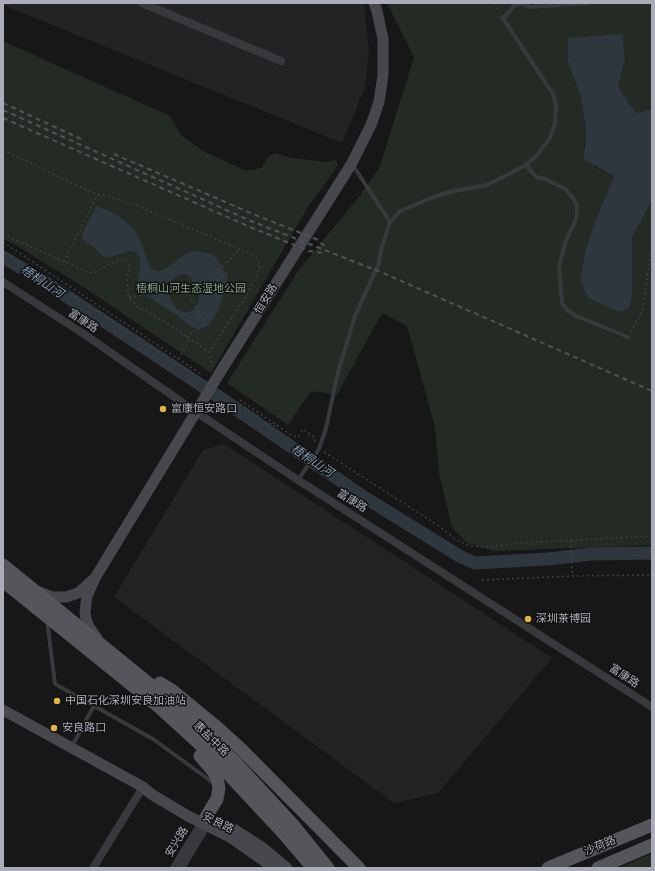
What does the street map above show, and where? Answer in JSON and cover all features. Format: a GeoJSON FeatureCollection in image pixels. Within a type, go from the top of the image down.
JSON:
{"type":"FeatureCollection","features":[{"type":"Feature","properties":{"kind":"main road","name":"惠盐中路"},"geometry":{"type":"LineString","coordinates":[[3,565],[168,698],[235,762],[294,826],[328,868]]}},
{"type":"Feature","properties":{"kind":"main road","name":"惠盐中路"},"geometry":{"type":"LineString","coordinates":[[3,581],[159,707],[205,749],[285,835],[313,868]]}},
{"type":"Feature","properties":{"kind":"main road"},"geometry":{"type":"LineString","coordinates":[[114,655],[173,691],[220,729],[359,868]]}},
{"type":"Feature","properties":{"kind":"main road"},"geometry":{"type":"LineString","coordinates":[[159,707],[213,771],[217,778],[219,788],[218,799],[205,822]]}},
{"type":"Feature","properties":{"kind":"main road","name":"沙荷路"},"geometry":{"type":"LineString","coordinates":[[548,868],[652,825]]}},
{"type":"Feature","properties":{"kind":"main road","name":"沙荷路"},"geometry":{"type":"LineString","coordinates":[[598,868],[652,845]]}},
{"type":"Feature","properties":{"kind":"street"},"geometry":{"type":"LineString","coordinates":[[142,3],[281,61]]}},
{"type":"Feature","properties":{"kind":"street","name":"恒安路"},"geometry":{"type":"LineString","coordinates":[[95,578],[219,374],[352,163],[371,125],[379,102],[383,74],[383,39],[374,3]]}},
{"type":"Feature","properties":{"kind":"street","name":"富康路"},"geometry":{"type":"LineString","coordinates":[[3,282],[84,334],[196,412],[652,707]]}},
{"type":"Feature","properties":{"kind":"street"},"geometry":{"type":"LineString","coordinates":[[33,590],[52,597],[66,597],[78,593],[95,578]]}},
{"type":"Feature","properties":{"kind":"street"},"geometry":{"type":"LineString","coordinates":[[95,578],[87,596],[85,612],[89,627],[102,645]]}},
{"type":"Feature","properties":{"kind":"street","name":"安良路"},"geometry":{"type":"LineString","coordinates":[[3,710],[143,787],[154,788],[230,837],[274,868]]}},
{"type":"Feature","properties":{"kind":"street"},"geometry":{"type":"LineString","coordinates":[[93,868],[143,787]]}},
{"type":"Feature","properties":{"kind":"street","name":"安良路"},"geometry":{"type":"LineString","coordinates":[[205,822],[235,830],[262,848],[287,868]]}},
{"type":"Feature","properties":{"kind":"street","name":"安兴路"},"geometry":{"type":"LineString","coordinates":[[174,868],[205,822]]}},
{"type":"Feature","properties":{"kind":"street","name":"安兴路"},"geometry":{"type":"LineString","coordinates":[[181,868],[205,822]]}},
{"type":"Feature","properties":{"kind":"lane"},"geometry":{"type":"LineString","coordinates":[[299,478],[318,451],[326,428],[338,372],[355,316],[379,263],[381,250],[390,222],[400,212],[434,197],[450,192],[487,185],[526,165],[537,155],[550,138],[555,123],[556,106],[553,94],[502,18],[518,4],[524,4],[530,7],[587,3]]}},
{"type":"Feature","properties":{"kind":"lane"},"geometry":{"type":"LineString","coordinates":[[352,163],[390,222]]}},
{"type":"Feature","properties":{"kind":"lane"},"geometry":{"type":"LineString","coordinates":[[526,165],[536,177],[545,178],[565,189],[573,198],[576,205],[578,213],[565,243],[559,268],[562,303],[567,310],[576,316],[628,337]]}},
{"type":"Feature","properties":{"kind":"lane"},"geometry":{"type":"LineString","coordinates":[[46,616],[55,684],[153,739],[219,788]]}},
{"type":"Feature","properties":{"kind":"lane"},"geometry":{"type":"LineString","coordinates":[[71,747],[94,706]]}},
{"type":"Feature","properties":{"kind":"path"},"geometry":{"type":"LineString","coordinates":[[495,3],[502,18]]}},
{"type":"Feature","properties":{"kind":"path"},"geometry":{"type":"LineString","coordinates":[[3,150],[98,194],[125,201],[254,255],[258,259],[260,268],[248,293],[209,352]]}},
{"type":"Feature","properties":{"kind":"path"},"geometry":{"type":"LineString","coordinates":[[64,262],[98,194]]}},
{"type":"Feature","properties":{"kind":"path"},"geometry":{"type":"LineString","coordinates":[[3,234],[89,273],[95,272],[119,260],[126,260],[130,267],[127,278],[129,297],[136,306],[169,324],[209,352],[214,371],[219,374]]}},
{"type":"Feature","properties":{"kind":"path"},"geometry":{"type":"LineString","coordinates":[[3,242],[201,374]]}},
{"type":"Feature","properties":{"kind":"path"},"geometry":{"type":"LineString","coordinates":[[628,337],[642,311],[652,247]]}},
{"type":"Feature","properties":{"kind":"path"},"geometry":{"type":"LineString","coordinates":[[187,289],[192,284],[209,282],[240,249]]}},
{"type":"Feature","properties":{"kind":"path"},"geometry":{"type":"LineString","coordinates":[[3,251],[206,381]]}},
{"type":"Feature","properties":{"kind":"path"},"geometry":{"type":"LineString","coordinates":[[129,297],[182,291]]}},
{"type":"Feature","properties":{"kind":"path"},"geometry":{"type":"LineString","coordinates":[[186,337],[204,325],[194,302],[189,295]]}},
{"type":"Feature","properties":{"kind":"path"},"geometry":{"type":"LineString","coordinates":[[178,359],[190,340]]}},
{"type":"Feature","properties":{"kind":"path"},"geometry":{"type":"LineString","coordinates":[[187,369],[188,365]]}},
{"type":"Feature","properties":{"kind":"path"},"geometry":{"type":"LineString","coordinates":[[218,390],[258,416],[266,424],[278,432]]}},
{"type":"Feature","properties":{"kind":"path"},"geometry":{"type":"LineString","coordinates":[[240,400],[291,435],[298,437],[303,429],[315,438]]}},
{"type":"Feature","properties":{"kind":"path"},"geometry":{"type":"LineString","coordinates":[[266,424],[268,422],[276,427],[278,425]]}},
{"type":"Feature","properties":{"kind":"path"},"geometry":{"type":"LineString","coordinates":[[318,451],[439,526],[454,539],[469,546],[652,536]]}},
{"type":"Feature","properties":{"kind":"path"},"geometry":{"type":"LineString","coordinates":[[571,541],[572,576]]}},
{"type":"Feature","properties":{"kind":"path"},"geometry":{"type":"LineString","coordinates":[[482,580],[572,576],[652,575]]}},
{"type":"Feature","properties":{"kind":"shaded area"},"geometry":{"type":"Polygon","coordinates":[[[3,3],[364,3],[369,50],[365,88],[342,143],[3,5],[3,3]]]}},
{"type":"Feature","properties":{"kind":"shaded area"},"geometry":{"type":"Polygon","coordinates":[[[622,34],[625,59],[618,87],[636,113],[652,109],[652,200],[632,238],[632,295],[629,308],[619,312],[588,298],[580,280],[585,252],[595,221],[614,176],[584,160],[586,129],[581,98],[568,62],[568,38],[622,34]]]}},
{"type":"Feature","properties":{"kind":"shaded area"},"geometry":{"type":"Polygon","coordinates":[[[96,206],[118,216],[133,228],[141,242],[150,267],[156,271],[164,270],[187,253],[195,251],[212,254],[217,258],[227,274],[228,279],[218,311],[209,325],[199,330],[192,327],[174,313],[150,298],[140,289],[138,284],[140,259],[136,252],[130,251],[106,258],[93,246],[86,243],[81,236],[96,206]],[[186,274],[176,276],[170,283],[170,297],[176,308],[184,313],[195,309],[199,301],[197,288],[190,277],[186,274]]]}},
{"type":"Feature","properties":{"kind":"shaded area"},"geometry":{"type":"Polygon","coordinates":[[[224,444],[552,658],[438,793],[394,803],[114,597],[203,450],[224,444]]]}},
{"type":"Feature","properties":{"kind":"green space"},"geometry":{"type":"Polygon","coordinates":[[[387,3],[652,3],[652,109],[636,113],[618,87],[625,59],[568,62],[581,98],[586,129],[584,147],[595,167],[614,176],[595,221],[585,252],[580,280],[631,264],[632,238],[652,200],[652,545],[494,551],[467,543],[452,527],[439,473],[435,427],[407,326],[382,313],[337,395],[311,391],[288,425],[227,383],[298,271],[357,199],[379,169],[414,57],[387,3]]]}},
{"type":"Feature","properties":{"kind":"green space","name":"梧桐山河生态湿地公园"},"geometry":{"type":"Polygon","coordinates":[[[3,41],[170,116],[181,135],[203,151],[244,170],[254,170],[262,167],[268,157],[275,153],[292,158],[326,162],[335,160],[338,164],[308,207],[211,373],[88,290],[16,245],[3,239],[3,41]]]}},
{"type":"Feature","properties":{"kind":"green space"},"geometry":{"type":"Polygon","coordinates":[[[652,853],[652,868],[619,868],[652,853]]]}},
{"type":"Feature","properties":{"kind":"waterway","name":"梧桐山河"},"geometry":{"type":"LineString","coordinates":[[3,257],[48,284],[216,395],[364,497],[461,557],[475,563],[548,559],[591,554],[652,553]]}},
{"type":"Feature","properties":{"kind":"railway"},"geometry":{"type":"LineString","coordinates":[[3,103],[81,139]]}},
{"type":"Feature","properties":{"kind":"railway"},"geometry":{"type":"LineString","coordinates":[[3,110],[251,221],[383,273],[652,391]]}},
{"type":"Feature","properties":{"kind":"railway"},"geometry":{"type":"LineString","coordinates":[[3,118],[250,227],[309,251],[323,253]]}},
{"type":"Feature","properties":{"kind":"railway"},"geometry":{"type":"LineString","coordinates":[[114,154],[253,214],[316,239],[327,248]]}},
{"type":"Feature","properties":{"kind":"place","name":"富康恒安路口"},"geometry":{"type":"Point","coordinates":[163,409]}},
{"type":"Feature","properties":{"kind":"place","name":"深圳茶博园"},"geometry":{"type":"Point","coordinates":[528,619]}},
{"type":"Feature","properties":{"kind":"place","name":"中国石化深圳安良加油站"},"geometry":{"type":"Point","coordinates":[57,701]}},
{"type":"Feature","properties":{"kind":"place","name":"安良路口"},"geometry":{"type":"Point","coordinates":[54,728]}}]}
